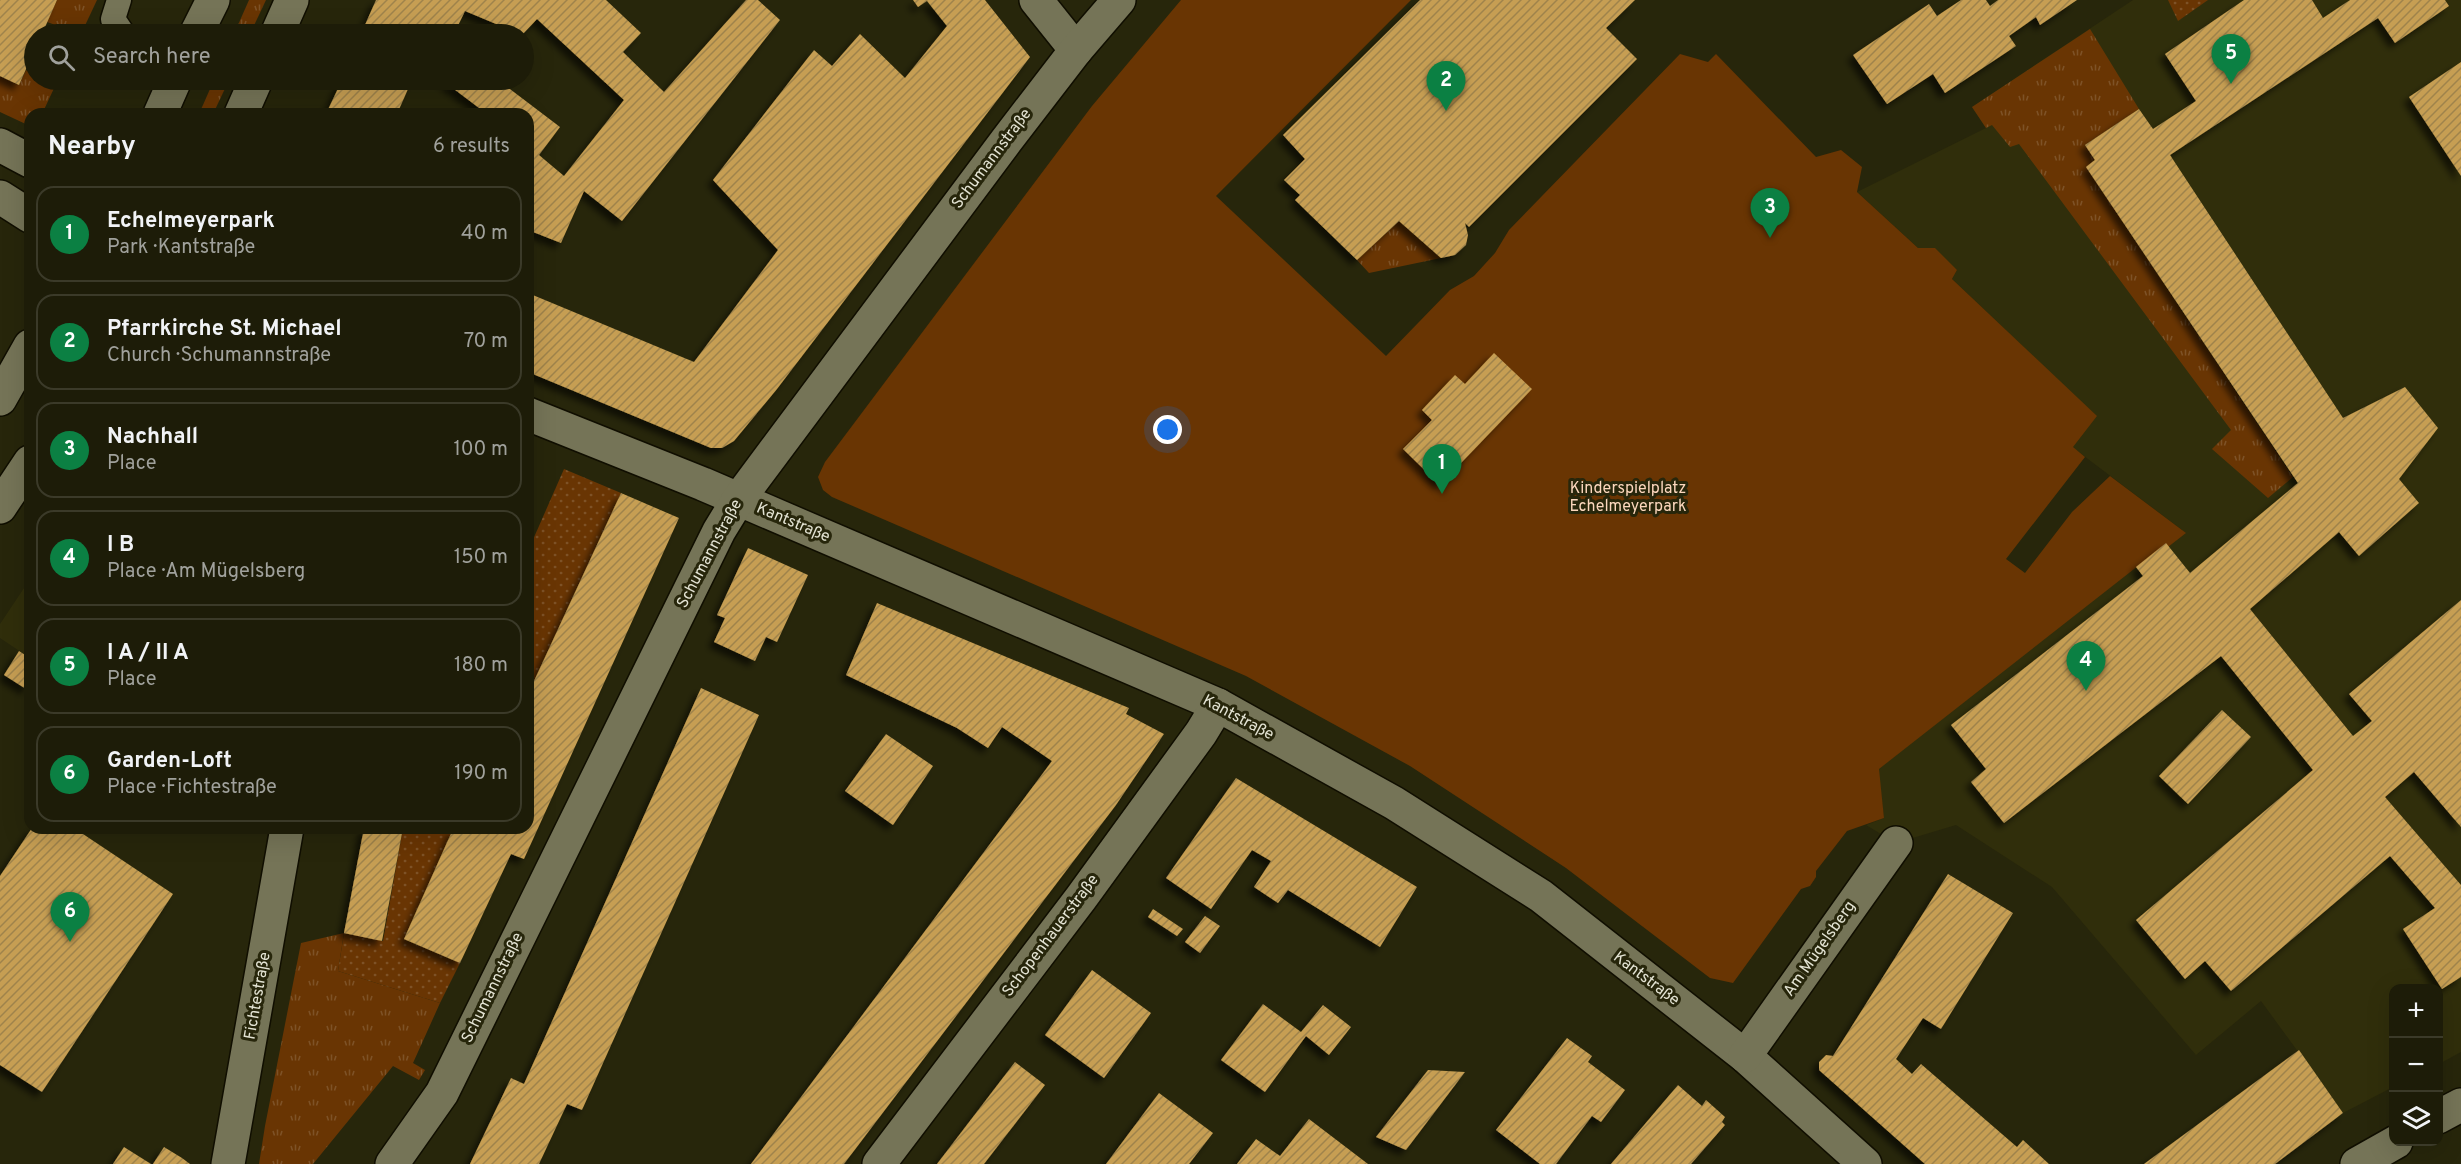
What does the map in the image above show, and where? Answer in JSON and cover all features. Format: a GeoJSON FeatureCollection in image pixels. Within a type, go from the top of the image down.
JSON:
{"type":"FeatureCollection","features":[{"type":"Feature","properties":{"kind":"street"},"geometry":{"type":"LineString","coordinates":[[201,24],[213,0]]}},
{"type":"Feature","properties":{"kind":"street"},"geometry":{"type":"LineString","coordinates":[[281,24],[292,0]]}},
{"type":"Feature","properties":{"kind":"street"},"geometry":{"type":"LineString","coordinates":[[1036,0],[1076,50]]}},
{"type":"Feature","properties":{"kind":"street","name":"Schumannstraße"},"geometry":{"type":"LineString","coordinates":[[392,1164],[442,1093],[719,531],[738,500],[883,303],[1076,50],[1119,0]]}},
{"type":"Feature","properties":{"kind":"street"},"geometry":{"type":"LineString","coordinates":[[244,108],[252,90]]}},
{"type":"Feature","properties":{"kind":"street"},"geometry":{"type":"LineString","coordinates":[[0,145],[24,158]]}},
{"type":"Feature","properties":{"kind":"street"},"geometry":{"type":"LineString","coordinates":[[0,197],[24,212]]}},
{"type":"Feature","properties":{"kind":"street"},"geometry":{"type":"LineString","coordinates":[[0,399],[24,357]]}},
{"type":"Feature","properties":{"kind":"street","name":"Kantstraße"},"geometry":{"type":"LineString","coordinates":[[534,416],[738,500],[1218,705],[1394,803],[1541,896],[1745,1056],[1865,1164]]}},
{"type":"Feature","properties":{"kind":"street"},"geometry":{"type":"LineString","coordinates":[[0,507],[24,471]]}},
{"type":"Feature","properties":{"kind":"street","name":"Schopenhauerstraße"},"geometry":{"type":"LineString","coordinates":[[879,1164],[1081,898],[1201,733],[1218,705]]}},
{"type":"Feature","properties":{"kind":"street","name":"Fichtestraße"},"geometry":{"type":"LineString","coordinates":[[228,1164],[286,834]]}},
{"type":"Feature","properties":{"kind":"street","name":"Am Mügelsberg"},"geometry":{"type":"LineString","coordinates":[[1745,1056],[1896,843]]}},
{"type":"Feature","properties":{"kind":"street"},"geometry":{"type":"LineString","coordinates":[[2443,1115],[2461,1105]]}},
{"type":"Feature","properties":{"kind":"street"},"geometry":{"type":"LineString","coordinates":[[2357,1164],[2389,1146]]}},
{"type":"Feature","properties":{"kind":"lane"},"geometry":{"type":"LineString","coordinates":[[116,24],[113,19],[119,0]]}},
{"type":"Feature","properties":{"kind":"shaded area"},"geometry":{"type":"Polygon","coordinates":[[[2133,0],[2461,0],[2461,1052],[2443,1062],[2443,984],[2389,984],[2389,1089],[2343,1113],[2261,1001],[2196,1055],[2052,887],[1956,825],[1896,843],[1866,825],[1884,818],[1878,769],[2182,530],[2072,447],[2096,416],[1952,279],[1957,270],[1918,248],[1857,192],[1986,128],[1972,107],[2133,0]]]}},
{"type":"Feature","properties":{"kind":"shaded area"},"geometry":{"type":"Polygon","coordinates":[[[24,588],[24,654],[0,638],[0,624],[24,588]]]}},
{"type":"Feature","properties":{"kind":"green space"},"geometry":{"type":"Polygon","coordinates":[[[57,0],[97,0],[86,24],[47,22],[57,0]]]}},
{"type":"Feature","properties":{"kind":"green space"},"geometry":{"type":"Polygon","coordinates":[[[249,0],[266,0],[255,24],[238,24],[249,0]]]}},
{"type":"Feature","properties":{"kind":"green space","name":"Kinderspielplatz Echelmeyerpark"},"geometry":{"type":"Polygon","coordinates":[[[1181,0],[1411,0],[1216,196],[1386,356],[1450,290],[1474,276],[1495,253],[1509,230],[1680,54],[1708,62],[1716,54],[1816,157],[1841,150],[1862,167],[1857,192],[1918,248],[1935,248],[1957,270],[1952,279],[2097,416],[2073,447],[2085,457],[2006,559],[2025,573],[2072,512],[2110,476],[2186,533],[2168,547],[2166,544],[1879,769],[1884,818],[1847,831],[1816,871],[1816,877],[1810,886],[1801,889],[1733,983],[1710,978],[1566,868],[1410,766],[1246,676],[832,497],[823,490],[818,477],[825,462],[1092,106],[1181,0]]]}},
{"type":"Feature","properties":{"kind":"green space"},"geometry":{"type":"Polygon","coordinates":[[[2168,0],[2208,0],[2178,21],[2168,0]]]}},
{"type":"Feature","properties":{"kind":"green space"},"geometry":{"type":"Polygon","coordinates":[[[2090,29],[2139,109],[2085,145],[2095,160],[2086,167],[2293,477],[2268,498],[2212,449],[2231,430],[2019,144],[2010,147],[1992,125],[1986,128],[1972,107],[2090,29]]]}},
{"type":"Feature","properties":{"kind":"green space"},"geometry":{"type":"Polygon","coordinates":[[[24,74],[24,90],[53,90],[45,108],[24,108],[24,123],[0,112],[0,76],[19,85],[24,74]]]}},
{"type":"Feature","properties":{"kind":"green space"},"geometry":{"type":"Polygon","coordinates":[[[210,90],[224,90],[216,108],[202,108],[210,90]]]}},
{"type":"Feature","properties":{"kind":"green space"},"geometry":{"type":"Polygon","coordinates":[[[1399,221],[1441,258],[1369,273],[1357,260],[1399,221]]]}},
{"type":"Feature","properties":{"kind":"green space"},"geometry":{"type":"Polygon","coordinates":[[[564,469],[621,493],[534,681],[534,537],[564,469]]]}},
{"type":"Feature","properties":{"kind":"green space"},"geometry":{"type":"Polygon","coordinates":[[[402,834],[451,834],[404,939],[460,963],[440,1003],[338,971],[344,933],[383,941],[402,834]]]}},
{"type":"Feature","properties":{"kind":"green space"},"geometry":{"type":"Polygon","coordinates":[[[344,933],[338,971],[440,1003],[413,1063],[425,1070],[419,1080],[393,1066],[313,1164],[259,1164],[301,943],[344,933]]]}},
{"type":"Feature","properties":{"kind":"building"},"geometry":{"type":"Polygon","coordinates":[[[0,0],[57,0],[46,24],[24,24],[24,74],[19,85],[0,76],[0,0]]]}},
{"type":"Feature","properties":{"kind":"building"},"geometry":{"type":"Polygon","coordinates":[[[376,0],[606,0],[641,33],[623,52],[664,92],[746,0],[758,0],[780,20],[622,221],[584,191],[561,243],[534,232],[534,108],[479,108],[455,90],[511,90],[560,127],[539,155],[564,176],[624,100],[537,19],[532,24],[496,24],[465,11],[459,24],[365,24],[376,0]]]}},
{"type":"Feature","properties":{"kind":"building"},"geometry":{"type":"Polygon","coordinates":[[[913,0],[985,0],[1030,57],[777,389],[734,441],[722,448],[711,448],[534,374],[534,295],[694,362],[778,250],[713,180],[814,50],[832,66],[860,34],[905,78],[947,26],[927,1],[918,7],[913,0]]]}},
{"type":"Feature","properties":{"kind":"building"},"geometry":{"type":"Polygon","coordinates":[[[1420,0],[1635,0],[1606,28],[1637,59],[1469,227],[1465,223],[1468,235],[1466,245],[1455,255],[1441,258],[1399,221],[1357,260],[1295,200],[1300,195],[1284,180],[1305,159],[1283,135],[1420,0]]]}},
{"type":"Feature","properties":{"kind":"building"},"geometry":{"type":"Polygon","coordinates":[[[1961,0],[1986,0],[1990,6],[1998,0],[2077,0],[2040,25],[2036,17],[2009,36],[2016,46],[1945,93],[1933,74],[1887,104],[1853,55],[1929,4],[1937,16],[1961,0]]]}},
{"type":"Feature","properties":{"kind":"building"},"geometry":{"type":"Polygon","coordinates":[[[2244,0],[2312,0],[2323,18],[2350,0],[2445,0],[2449,6],[2395,43],[2378,18],[2170,155],[2343,418],[2405,387],[2438,428],[2399,479],[2419,503],[2359,556],[2339,532],[2250,609],[2353,736],[2372,721],[2349,694],[2461,600],[2461,827],[2414,772],[2385,797],[2461,885],[2461,977],[2443,988],[2443,984],[2439,984],[2403,929],[2435,908],[2390,856],[2231,991],[2205,961],[2185,979],[2136,920],[2313,770],[2221,656],[2004,823],[1971,782],[1986,769],[1951,725],[2143,576],[2136,567],[2166,543],[2190,573],[2298,483],[2086,167],[2095,160],[2085,145],[2139,109],[2153,129],[2196,101],[2165,54],[2244,0]]]}},
{"type":"Feature","properties":{"kind":"building"},"geometry":{"type":"Polygon","coordinates":[[[2461,62],[2461,176],[2409,97],[2461,62]]]}},
{"type":"Feature","properties":{"kind":"building"},"geometry":{"type":"Polygon","coordinates":[[[337,90],[408,90],[400,108],[329,108],[337,90]]]}},
{"type":"Feature","properties":{"kind":"building"},"geometry":{"type":"Polygon","coordinates":[[[1494,353],[1532,389],[1440,485],[1403,449],[1432,420],[1422,410],[1455,375],[1465,384],[1494,353]]]}},
{"type":"Feature","properties":{"kind":"building"},"geometry":{"type":"Polygon","coordinates":[[[621,493],[679,518],[524,859],[511,854],[460,963],[404,939],[451,834],[534,834],[534,681],[621,493]]]}},
{"type":"Feature","properties":{"kind":"building"},"geometry":{"type":"Polygon","coordinates":[[[748,548],[808,575],[777,642],[766,637],[755,661],[714,642],[725,618],[717,615],[748,548]]]}},
{"type":"Feature","properties":{"kind":"building"},"geometry":{"type":"Polygon","coordinates":[[[877,603],[1129,708],[1126,714],[1164,734],[1116,805],[844,1164],[751,1164],[1052,761],[1002,727],[988,748],[957,728],[846,675],[877,603]]]}},
{"type":"Feature","properties":{"kind":"building"},"geometry":{"type":"Polygon","coordinates":[[[19,651],[24,654],[24,688],[4,675],[19,651]]]}},
{"type":"Feature","properties":{"kind":"building"},"geometry":{"type":"Polygon","coordinates":[[[701,688],[759,715],[582,1110],[567,1104],[539,1164],[470,1164],[511,1078],[524,1084],[701,688]]]}},
{"type":"Feature","properties":{"kind":"building"},"geometry":{"type":"Polygon","coordinates":[[[2222,710],[2251,737],[2188,804],[2159,776],[2222,710]]]}},
{"type":"Feature","properties":{"kind":"building"},"geometry":{"type":"Polygon","coordinates":[[[886,734],[933,766],[893,825],[845,791],[886,734]]]}},
{"type":"Feature","properties":{"kind":"building"},"geometry":{"type":"Polygon","coordinates":[[[1236,778],[1417,887],[1380,947],[1288,890],[1278,903],[1254,887],[1271,861],[1252,850],[1211,909],[1166,878],[1236,778]]]}},
{"type":"Feature","properties":{"kind":"building"},"geometry":{"type":"Polygon","coordinates":[[[28,834],[83,834],[173,894],[42,1092],[0,1065],[0,876],[28,834]]]}},
{"type":"Feature","properties":{"kind":"building"},"geometry":{"type":"Polygon","coordinates":[[[363,834],[402,834],[382,941],[344,933],[363,834]]]}},
{"type":"Feature","properties":{"kind":"building"},"geometry":{"type":"Polygon","coordinates":[[[1948,874],[2013,913],[1941,1029],[1923,1018],[1896,1059],[1912,1074],[1921,1064],[2017,1147],[2023,1140],[2049,1164],[1925,1164],[1819,1070],[1819,1062],[1826,1055],[1833,1056],[1948,874]]]}},
{"type":"Feature","properties":{"kind":"building"},"geometry":{"type":"Polygon","coordinates":[[[1153,909],[1183,929],[1177,936],[1148,917],[1153,909]]]}},
{"type":"Feature","properties":{"kind":"building"},"geometry":{"type":"Polygon","coordinates":[[[1205,916],[1220,926],[1200,953],[1185,942],[1205,916]]]}},
{"type":"Feature","properties":{"kind":"building"},"geometry":{"type":"Polygon","coordinates":[[[1092,970],[1151,1013],[1104,1078],[1045,1035],[1092,970]]]}},
{"type":"Feature","properties":{"kind":"building"},"geometry":{"type":"Polygon","coordinates":[[[1263,1004],[1301,1032],[1323,1005],[1351,1027],[1329,1055],[1306,1036],[1265,1092],[1221,1060],[1263,1004]]]}},
{"type":"Feature","properties":{"kind":"building"},"geometry":{"type":"Polygon","coordinates":[[[1567,1038],[1592,1056],[1588,1062],[1625,1090],[1601,1122],[1592,1116],[1556,1164],[1540,1164],[1496,1130],[1567,1038]]]}},
{"type":"Feature","properties":{"kind":"building"},"geometry":{"type":"Polygon","coordinates":[[[2299,1050],[2343,1113],[2275,1164],[2144,1164],[2299,1050]]]}},
{"type":"Feature","properties":{"kind":"building"},"geometry":{"type":"Polygon","coordinates":[[[1015,1062],[1045,1085],[984,1164],[937,1164],[1015,1062]]]}},
{"type":"Feature","properties":{"kind":"building"},"geometry":{"type":"Polygon","coordinates":[[[1428,1070],[1465,1072],[1406,1150],[1376,1137],[1428,1070]]]}},
{"type":"Feature","properties":{"kind":"building"},"geometry":{"type":"Polygon","coordinates":[[[1678,1085],[1702,1106],[1706,1100],[1725,1117],[1722,1122],[1725,1125],[1691,1164],[1611,1164],[1678,1085]]]}},
{"type":"Feature","properties":{"kind":"building"},"geometry":{"type":"Polygon","coordinates":[[[1159,1093],[1213,1133],[1189,1164],[1106,1164],[1159,1093]]]}},
{"type":"Feature","properties":{"kind":"building"},"geometry":{"type":"Polygon","coordinates":[[[1309,1119],[1368,1164],[1237,1164],[1256,1139],[1280,1156],[1309,1119]]]}},
{"type":"Feature","properties":{"kind":"building"},"geometry":{"type":"Polygon","coordinates":[[[124,1147],[151,1164],[113,1164],[124,1147]]]}},
{"type":"Feature","properties":{"kind":"building"},"geometry":{"type":"Polygon","coordinates":[[[164,1147],[182,1158],[190,1164],[153,1164],[164,1147]]]}},
{"type":"Feature","properties":{"kind":"place","name":"I A / II A"},"geometry":{"type":"Point","coordinates":[2231,84]}},
{"type":"Feature","properties":{"kind":"place","name":"Pfarrkirche St. Michael"},"geometry":{"type":"Point","coordinates":[1446,111]}},
{"type":"Feature","properties":{"kind":"place","name":"Nachhall"},"geometry":{"type":"Point","coordinates":[1770,238]}},
{"type":"Feature","properties":{"kind":"place","name":"Echelmeyerpark"},"geometry":{"type":"Point","coordinates":[1442,494]}},
{"type":"Feature","properties":{"kind":"place","name":"I B"},"geometry":{"type":"Point","coordinates":[2086,691]}},
{"type":"Feature","properties":{"kind":"place","name":"Garden-Loft"},"geometry":{"type":"Point","coordinates":[70,942]}}]}
